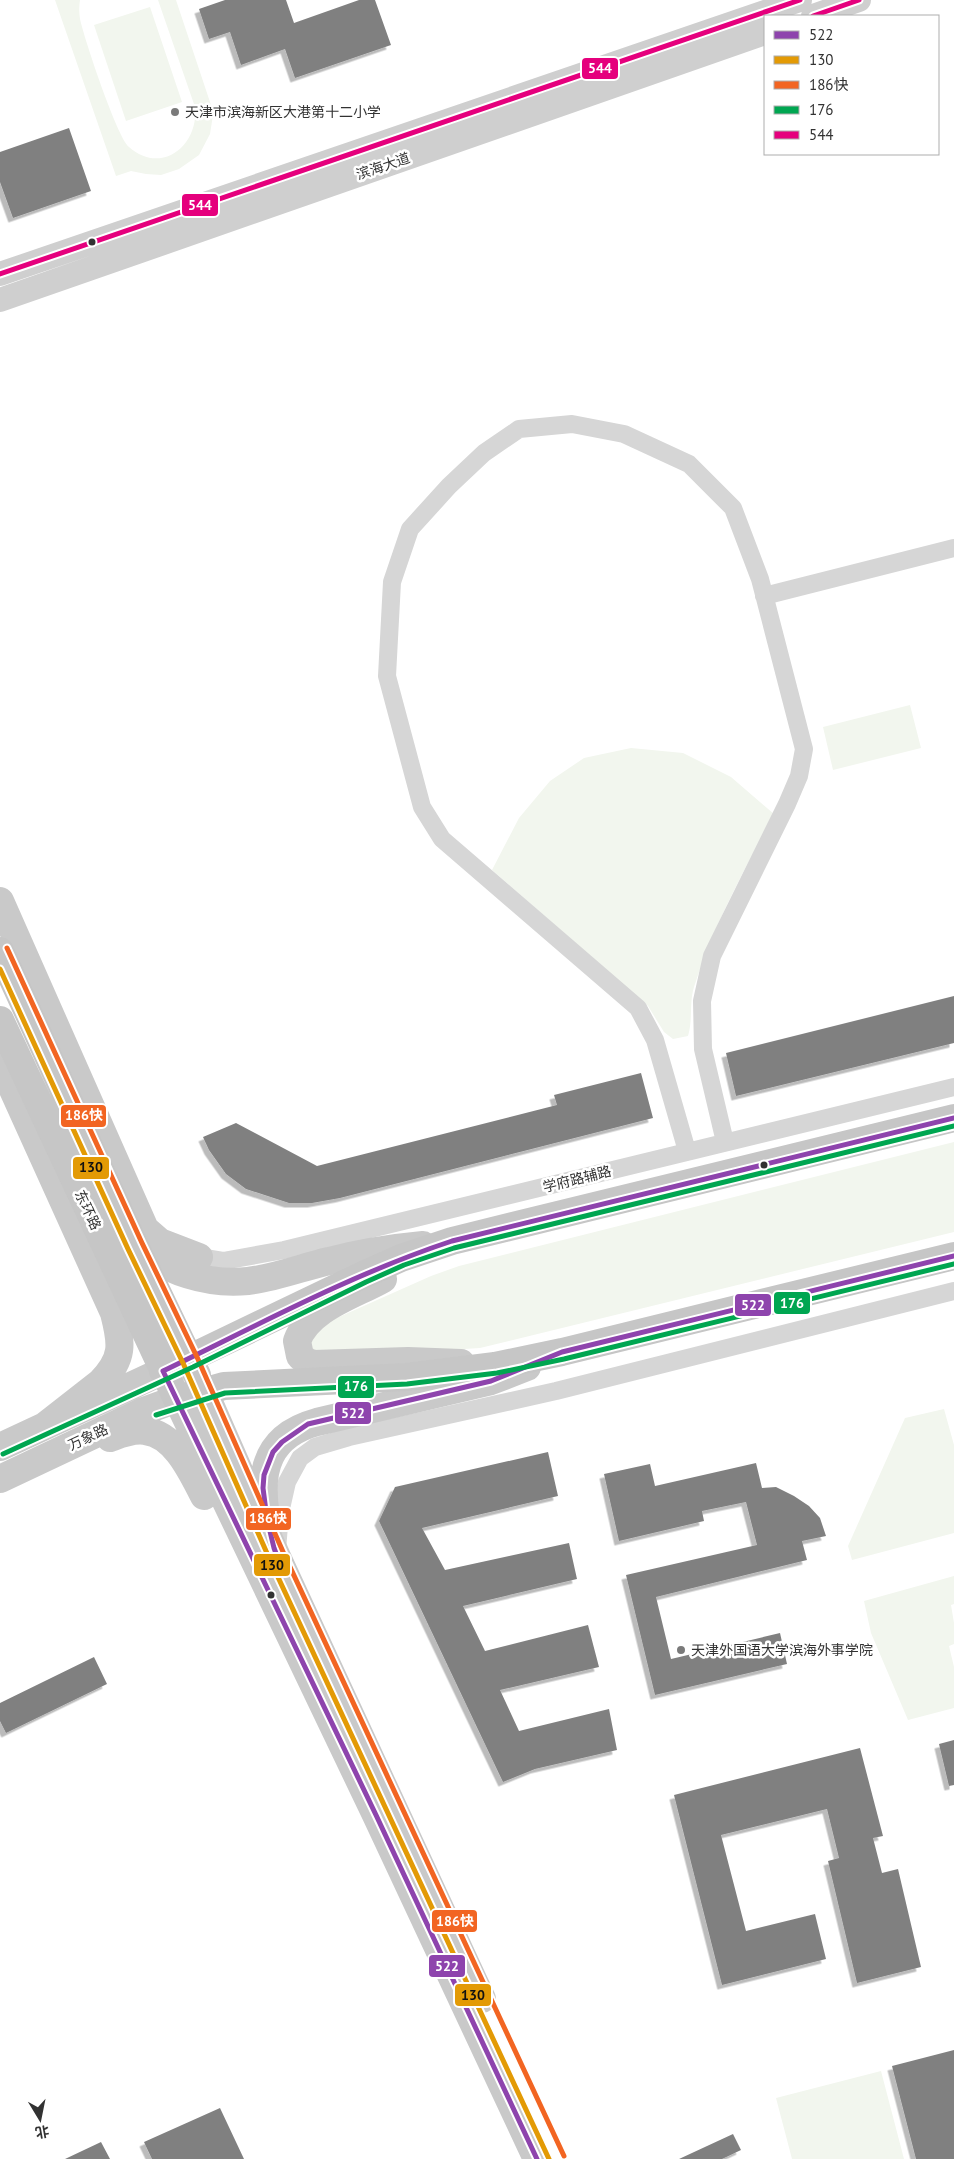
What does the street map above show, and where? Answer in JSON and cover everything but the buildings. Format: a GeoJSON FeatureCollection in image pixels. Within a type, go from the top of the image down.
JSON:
{"type":"FeatureCollection","features":[{"type":"Feature","properties":{"kind":"highway","name":"东环路"},"geometry":{"type":"LineString","coordinates":[[0,950],[135,1246],[204,1391]]}},
{"type":"Feature","properties":{"kind":"highway","name":"东环路"},"geometry":{"type":"LineString","coordinates":[[0,1020],[177,1399]]}},
{"type":"Feature","properties":{"kind":"highway"},"geometry":{"type":"LineString","coordinates":[[163,1371],[190,1360],[363,1275],[401,1258],[452,1241],[954,1118]]}},
{"type":"Feature","properties":{"kind":"highway"},"geometry":{"type":"LineString","coordinates":[[177,1399],[204,1391],[241,1385],[429,1375],[495,1366],[562,1352],[954,1256]]}},
{"type":"Feature","properties":{"kind":"main road","name":"滨海大道"},"geometry":{"type":"LineString","coordinates":[[0,274],[800,0]]}},
{"type":"Feature","properties":{"kind":"main road"},"geometry":{"type":"LineString","coordinates":[[816,15],[860,0]]}},
{"type":"Feature","properties":{"kind":"main road","name":"滨海大道"},"geometry":{"type":"LineString","coordinates":[[0,300],[764,33]]}},
{"type":"Feature","properties":{"kind":"main road"},"geometry":{"type":"LineString","coordinates":[[0,901],[145,1229],[160,1242],[199,1257]]}},
{"type":"Feature","properties":{"kind":"main road"},"geometry":{"type":"LineString","coordinates":[[0,1061],[114,1313],[120,1336],[119,1357],[109,1374],[46,1425]]}},
{"type":"Feature","properties":{"kind":"main road"},"geometry":{"type":"LineString","coordinates":[[135,1246],[160,1264],[178,1272],[229,1282],[264,1278],[362,1253],[452,1241]]}},
{"type":"Feature","properties":{"kind":"main road"},"geometry":{"type":"LineString","coordinates":[[452,1241],[328,1308],[306,1324],[297,1341],[297,1348],[300,1356],[307,1362],[314,1364],[408,1361],[495,1366]]}},
{"type":"Feature","properties":{"kind":"main road"},"geometry":{"type":"LineString","coordinates":[[266,1562],[263,1475],[269,1458],[284,1439],[308,1424],[490,1381],[562,1352]]}},
{"type":"Feature","properties":{"kind":"main road","name":"万象路"},"geometry":{"type":"LineString","coordinates":[[0,1447],[163,1371]]}},
{"type":"Feature","properties":{"kind":"main road"},"geometry":{"type":"LineString","coordinates":[[204,1391],[266,1562],[376,1815],[538,2159]]}},
{"type":"Feature","properties":{"kind":"main road"},"geometry":{"type":"LineString","coordinates":[[177,1399],[266,1562],[557,2159]]}},
{"type":"Feature","properties":{"kind":"main road","name":"万象路"},"geometry":{"type":"LineString","coordinates":[[0,1479],[144,1411],[177,1399]]}},
{"type":"Feature","properties":{"kind":"main road"},"geometry":{"type":"LineString","coordinates":[[53,1453],[132,1431],[146,1431],[161,1437],[180,1455],[222,1527],[266,1562]]}},
{"type":"Feature","properties":{"kind":"street"},"geometry":{"type":"LineString","coordinates":[[687,1151],[655,1040],[638,1008],[442,839],[422,807],[387,676],[392,582],[410,529],[449,486],[484,453],[519,429],[572,424],[624,434],[689,464],[733,508],[760,580],[804,749],[799,776],[787,804],[712,956],[702,1001],[703,1049],[726,1142]]}},
{"type":"Feature","properties":{"kind":"street"},"geometry":{"type":"LineString","coordinates":[[764,596],[954,548]]}},
{"type":"Feature","properties":{"kind":"street","name":"学府路辅路"},"geometry":{"type":"LineString","coordinates":[[199,1257],[223,1261],[284,1250],[954,1087]]}},
{"type":"Feature","properties":{"kind":"street"},"geometry":{"type":"LineString","coordinates":[[266,1562],[280,1513],[286,1482],[300,1458],[315,1448],[332,1441],[556,1391],[954,1291]]}},
{"type":"Feature","properties":{"kind":"shaded area"},"geometry":{"type":"Polygon","coordinates":[[[55,0],[80,0],[79,14],[83,30],[117,125],[129,147],[141,155],[153,158],[165,157],[184,145],[191,134],[195,121],[195,107],[158,0],[176,0],[213,115],[210,134],[199,155],[179,169],[161,175],[131,171],[116,176],[55,0]]]}},
{"type":"Feature","properties":{"kind":"shaded area"},"geometry":{"type":"Polygon","coordinates":[[[150,7],[182,102],[126,121],[94,25],[150,7]]]}},
{"type":"Feature","properties":{"kind":"shaded area"},"geometry":{"type":"Polygon","coordinates":[[[910,705],[921,748],[833,770],[823,727],[910,705]]]}},
{"type":"Feature","properties":{"kind":"shaded area"},"geometry":{"type":"Polygon","coordinates":[[[631,748],[683,753],[731,777],[774,814],[710,942],[694,987],[688,1036],[673,1039],[664,1032],[648,1006],[492,870],[519,818],[550,781],[584,758],[631,748]]]}},
{"type":"Feature","properties":{"kind":"shaded area"},"geometry":{"type":"Polygon","coordinates":[[[954,1142],[954,1232],[480,1348],[322,1358],[308,1349],[312,1329],[431,1276],[459,1266],[954,1142]]]}},
{"type":"Feature","properties":{"kind":"shaded area"},"geometry":{"type":"Polygon","coordinates":[[[944,1409],[954,1445],[954,1533],[852,1560],[848,1546],[905,1418],[944,1409]]]}},
{"type":"Feature","properties":{"kind":"shaded area"},"geometry":{"type":"Polygon","coordinates":[[[954,1576],[954,1604],[951,1605],[954,1623],[954,1644],[949,1646],[954,1667],[954,1708],[908,1720],[871,1633],[864,1601],[954,1576]]]}},
{"type":"Feature","properties":{"kind":"shaded area"},"geometry":{"type":"Polygon","coordinates":[[[881,2071],[904,2159],[792,2159],[776,2098],[881,2071]]]}},
{"type":"Feature","properties":{"kind":"transit line","name":"544"},"geometry":{"type":"LineString","coordinates":[[0,274],[800,0]]}},
{"type":"Feature","properties":{"kind":"transit line","name":"544"},"geometry":{"type":"LineString","coordinates":[[816,15],[859,0]]}},
{"type":"Feature","properties":{"kind":"transit line","name":"186快"},"geometry":{"type":"LineString","coordinates":[[7,948],[142,1243],[197,1357],[284,1554],[564,2156]]}},
{"type":"Feature","properties":{"kind":"transit line","name":"130"},"geometry":{"type":"LineString","coordinates":[[0,969],[128,1249],[183,1363],[270,1560],[549,2159]]}},
{"type":"Feature","properties":{"kind":"transit line","name":"522"},"geometry":{"type":"LineString","coordinates":[[537,2159],[376,1815],[163,1371],[342,1285],[415,1254],[452,1241],[954,1118]]}},
{"type":"Feature","properties":{"kind":"transit line","name":"176"},"geometry":{"type":"LineString","coordinates":[[3,1454],[193,1367],[404,1265],[454,1248],[954,1126]]}},
{"type":"Feature","properties":{"kind":"transit line","name":"522"},"geometry":{"type":"LineString","coordinates":[[280,1564],[267,1519],[263,1488],[264,1475],[273,1452],[282,1442],[308,1424],[491,1381],[562,1352],[954,1256]]}},
{"type":"Feature","properties":{"kind":"transit line","name":"176"},"geometry":{"type":"LineString","coordinates":[[156,1415],[225,1393],[407,1384],[497,1373],[564,1359],[954,1264]]}},
{"type":"Feature","properties":{"kind":"place","name":"天津市滨海新区大港第十二小学"},"geometry":{"type":"Point","coordinates":[175,112]}},
{"type":"Feature","properties":{"kind":"place","name":"天津外国语大学滨海外事学院"},"geometry":{"type":"Point","coordinates":[681,1650]}}]}
